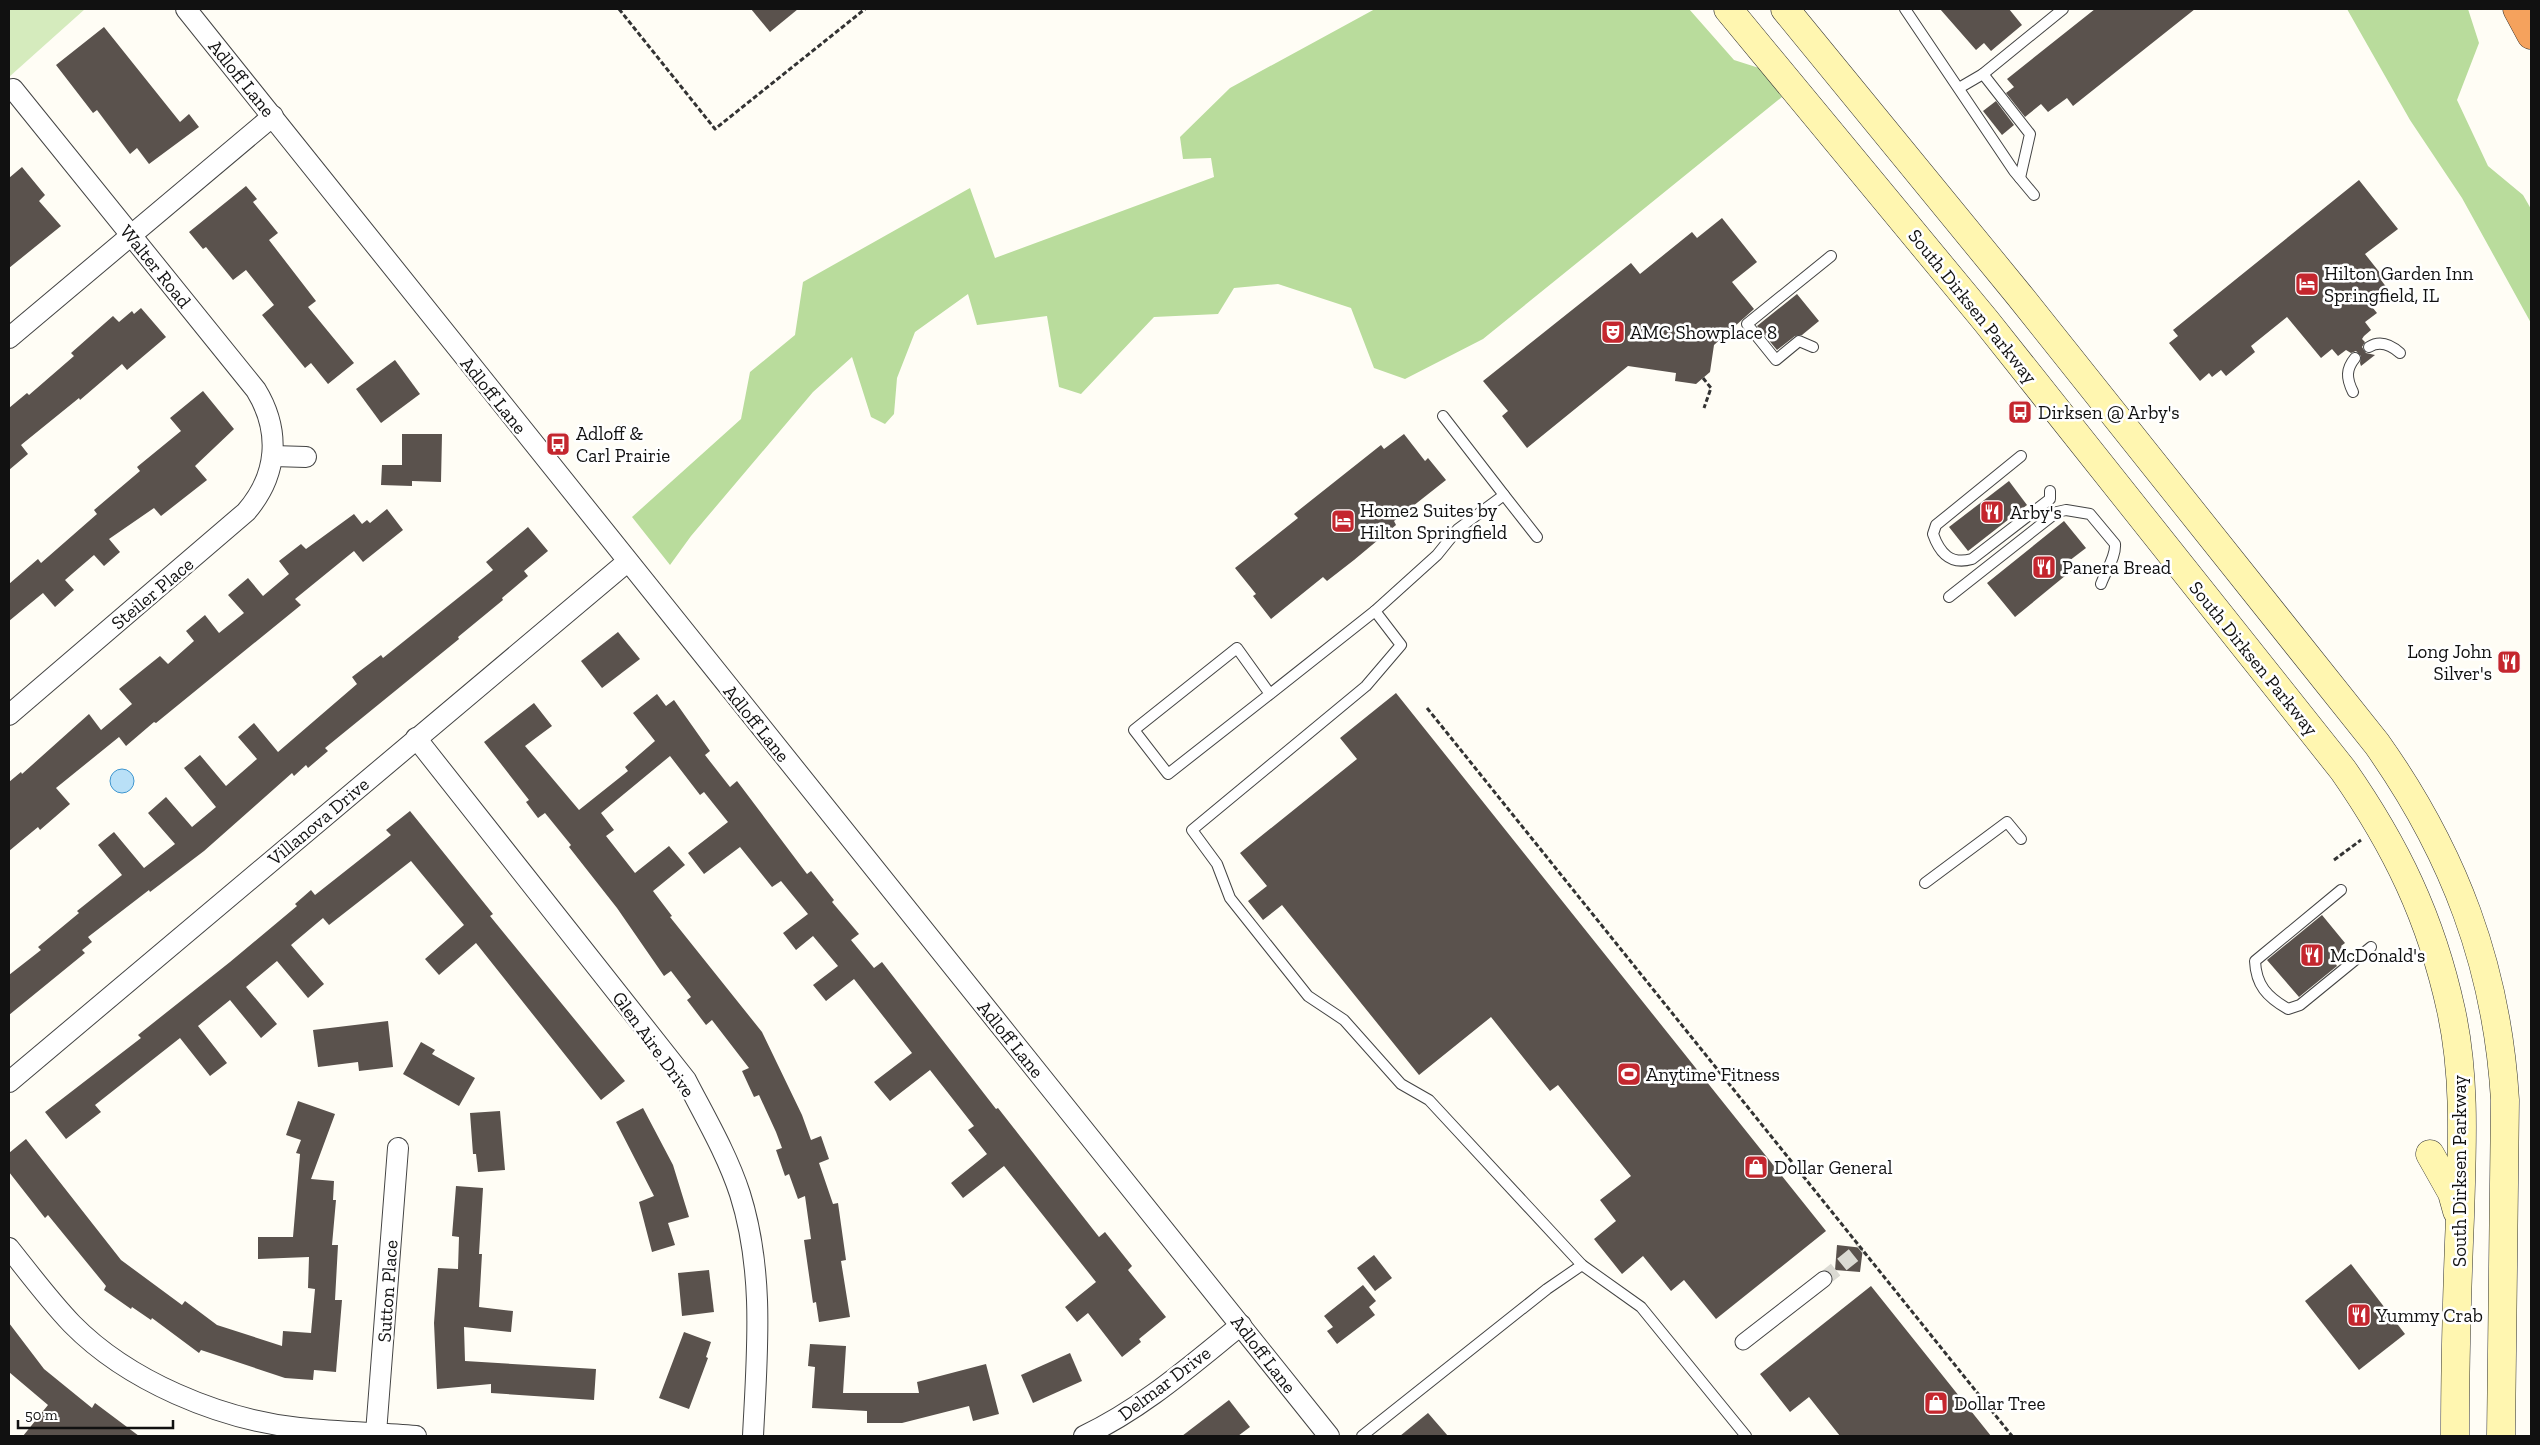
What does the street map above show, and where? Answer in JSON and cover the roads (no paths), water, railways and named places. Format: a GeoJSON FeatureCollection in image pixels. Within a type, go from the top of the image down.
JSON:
{"type":"FeatureCollection","features":[{"type":"Feature","properties":{"kind":"highway"},"geometry":{"type":"LineString","coordinates":[[2517,9],[2531,35]]}},
{"type":"Feature","properties":{"kind":"main road","name":"South Dirksen Parkway"},"geometry":{"type":"LineString","coordinates":[[1728,9],[1991,328],[2344,770],[2390,842],[2424,916],[2436,951],[2451,1011],[2460,1072],[2462,1127],[2455,1436]]}},
{"type":"Feature","properties":{"kind":"main road"},"geometry":{"type":"LineString","coordinates":[[1785,9],[2019,295],[2377,744],[2416,801],[2441,849],[2467,910],[2492,999],[2502,1062],[2505,1100],[2501,1436]]}},
{"type":"Feature","properties":{"kind":"main road"},"geometry":{"type":"LineString","coordinates":[[2430,1154],[2452,1193],[2460,1219]]}},
{"type":"Feature","properties":{"kind":"street","name":"Adloff Lane"},"geometry":{"type":"LineString","coordinates":[[186,9],[627,562],[1329,1436]]}},
{"type":"Feature","properties":{"kind":"street","name":"Walter Road"},"geometry":{"type":"LineString","coordinates":[[13,89],[256,390],[269,418],[273,456]]}},
{"type":"Feature","properties":{"kind":"street"},"geometry":{"type":"LineString","coordinates":[[9,338],[273,116]]}},
{"type":"Feature","properties":{"kind":"street"},"geometry":{"type":"LineString","coordinates":[[273,456],[306,457]]}},
{"type":"Feature","properties":{"kind":"street","name":"Steiler Place"},"geometry":{"type":"LineString","coordinates":[[9,715],[246,512],[266,484],[273,456]]}},
{"type":"Feature","properties":{"kind":"street","name":"Villanova Drive"},"geometry":{"type":"LineString","coordinates":[[9,1082],[627,562]]}},
{"type":"Feature","properties":{"kind":"street","name":"Glen Aire Drive"},"geometry":{"type":"LineString","coordinates":[[416,738],[686,1080],[715,1136],[740,1193],[753,1249],[759,1317],[753,1436]]}},
{"type":"Feature","properties":{"kind":"street","name":"Sutton Place"},"geometry":{"type":"LineString","coordinates":[[376,1433],[398,1148]]}},
{"type":"Feature","properties":{"kind":"street"},"geometry":{"type":"LineString","coordinates":[[9,1248],[72,1324],[103,1350],[144,1379],[192,1401],[247,1417],[297,1428],[416,1436]]}},
{"type":"Feature","properties":{"kind":"street"},"geometry":{"type":"LineString","coordinates":[[1743,1342],[1824,1279]]}},
{"type":"Feature","properties":{"kind":"street","name":"Delmar Drive"},"geometry":{"type":"LineString","coordinates":[[1084,1436],[1106,1426],[1155,1396],[1241,1325]]}},
{"type":"Feature","properties":{"kind":"lane"},"geometry":{"type":"LineString","coordinates":[[1905,9],[2034,196]]}},
{"type":"Feature","properties":{"kind":"lane"},"geometry":{"type":"LineString","coordinates":[[1958,88],[1983,74],[2063,9]]}},
{"type":"Feature","properties":{"kind":"lane"},"geometry":{"type":"LineString","coordinates":[[1983,74],[2030,134],[2020,178]]}},
{"type":"Feature","properties":{"kind":"lane"},"geometry":{"type":"LineString","coordinates":[[1813,347],[1799,341],[1776,360],[1747,324],[1831,256]]}},
{"type":"Feature","properties":{"kind":"lane"},"geometry":{"type":"LineString","coordinates":[[2369,347],[2381,343],[2395,348],[2400,353]]}},
{"type":"Feature","properties":{"kind":"lane"},"geometry":{"type":"LineString","coordinates":[[2353,392],[2347,376],[2348,368],[2356,358]]}},
{"type":"Feature","properties":{"kind":"lane"},"geometry":{"type":"LineString","coordinates":[[1443,416],[1537,537]]}},
{"type":"Feature","properties":{"kind":"lane"},"geometry":{"type":"LineString","coordinates":[[2021,456],[1936,525],[1933,534],[1944,556],[1953,561],[1962,562],[1972,559],[2050,499],[2050,491]]}},
{"type":"Feature","properties":{"kind":"lane"},"geometry":{"type":"LineString","coordinates":[[1270,694],[1237,648],[1134,730],[1168,774],[1270,694],[1374,611],[1437,555],[1458,529],[1504,495]]}},
{"type":"Feature","properties":{"kind":"lane"},"geometry":{"type":"LineString","coordinates":[[1949,597],[2058,512],[2066,510],[2090,514],[2115,544],[2113,559],[2107,565],[2101,584]]}},
{"type":"Feature","properties":{"kind":"lane"},"geometry":{"type":"LineString","coordinates":[[1374,611],[1401,645],[1366,686],[1192,830],[1217,864],[1230,898],[1308,996],[1344,1020],[1401,1084],[1429,1100],[1582,1265],[1641,1307],[1746,1436]]}},
{"type":"Feature","properties":{"kind":"lane"},"geometry":{"type":"LineString","coordinates":[[1925,883],[2008,822],[2021,839]]}},
{"type":"Feature","properties":{"kind":"lane"},"geometry":{"type":"LineString","coordinates":[[2341,890],[2255,961],[2256,976],[2262,989],[2274,1002],[2288,1009],[2300,1005],[2371,947]]}},
{"type":"Feature","properties":{"kind":"lane"},"geometry":{"type":"LineString","coordinates":[[1362,1436],[1547,1289],[1582,1265]]}},
{"type":"Feature","properties":{"kind":"water"},"geometry":{"type":"Polygon","coordinates":[[[122,769],[130,773],[134,781],[130,789],[122,793],[114,789],[110,781],[114,773],[122,769]]]}},
{"type":"Feature","properties":{"kind":"tunnel"},"geometry":{"type":"LineString","coordinates":[[1824,1279],[1861,1249]]}},
{"type":"Feature","properties":{"kind":"place","name":"Hilton Garden Inn Springfield, IL"},"geometry":{"type":"Point","coordinates":[2307,284]}},
{"type":"Feature","properties":{"kind":"place","name":"AMC Showplace 8"},"geometry":{"type":"Point","coordinates":[1613,332]}},
{"type":"Feature","properties":{"kind":"place","name":"Dirksen @ Arby's"},"geometry":{"type":"Point","coordinates":[2020,412]}},
{"type":"Feature","properties":{"kind":"place","name":"Adloff & Carl Prairie"},"geometry":{"type":"Point","coordinates":[558,444]}},
{"type":"Feature","properties":{"kind":"place","name":"Arby's"},"geometry":{"type":"Point","coordinates":[1992,512]}},
{"type":"Feature","properties":{"kind":"place","name":"Home2 Suites by Hilton Springfield"},"geometry":{"type":"Point","coordinates":[1343,521]}},
{"type":"Feature","properties":{"kind":"place","name":"Panera Bread"},"geometry":{"type":"Point","coordinates":[2044,567]}},
{"type":"Feature","properties":{"kind":"place","name":"Long John Silver's"},"geometry":{"type":"Point","coordinates":[2509,662]}},
{"type":"Feature","properties":{"kind":"place","name":"McDonald's"},"geometry":{"type":"Point","coordinates":[2312,955]}},
{"type":"Feature","properties":{"kind":"place","name":"Anytime Fitness"},"geometry":{"type":"Point","coordinates":[1629,1074]}},
{"type":"Feature","properties":{"kind":"place","name":"Dollar General"},"geometry":{"type":"Point","coordinates":[1756,1167]}},
{"type":"Feature","properties":{"kind":"place","name":"Yummy Crab"},"geometry":{"type":"Point","coordinates":[2359,1315]}},
{"type":"Feature","properties":{"kind":"place","name":"Dollar Tree"},"geometry":{"type":"Point","coordinates":[1936,1403]}}]}
